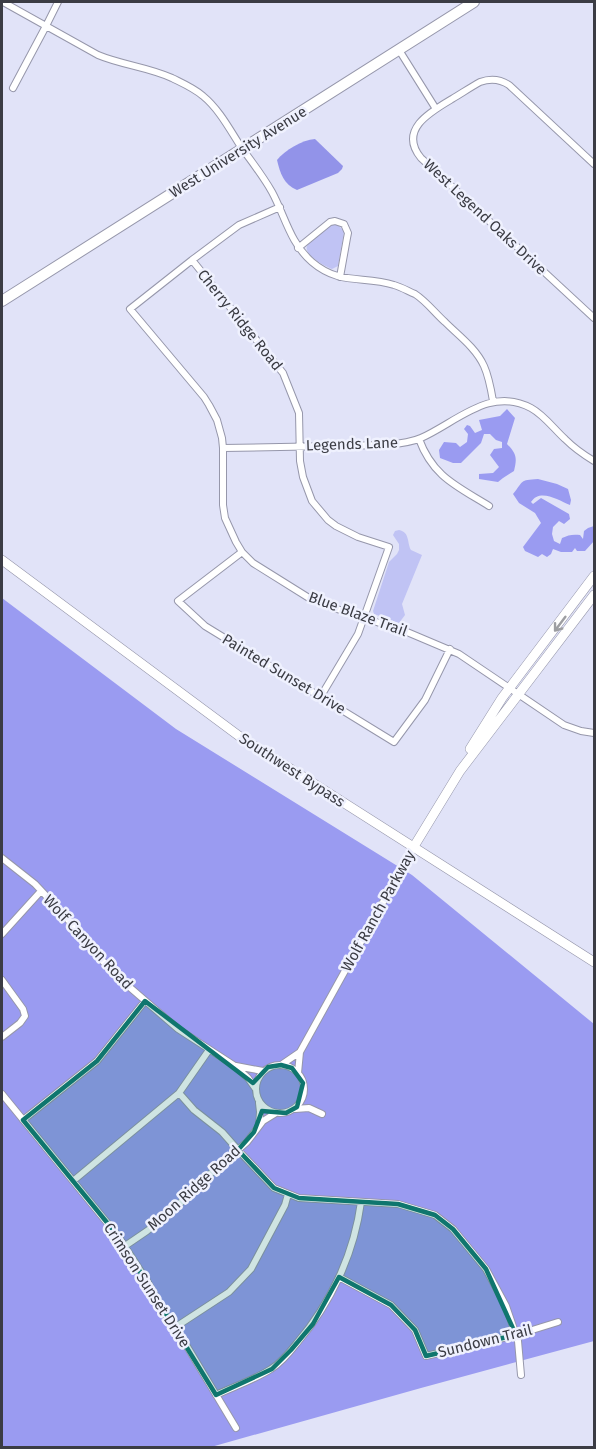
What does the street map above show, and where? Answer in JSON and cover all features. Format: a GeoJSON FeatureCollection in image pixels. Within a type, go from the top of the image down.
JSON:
{"type":"FeatureCollection","features":[{"type":"Feature","properties":{"kind":"main road","name":"West University Avenue"},"geometry":{"type":"LineString","coordinates":[[2,301],[474,2]]}},
{"type":"Feature","properties":{"kind":"street"},"geometry":{"type":"LineString","coordinates":[[3,2],[98,55],[126,65],[157,72],[193,88],[205,97],[219,113],[270,188],[298,248],[319,267],[340,277],[395,285],[420,298],[470,346],[480,359],[487,372],[493,401],[514,402],[535,410],[573,446],[594,461]]}},
{"type":"Feature","properties":{"kind":"street"},"geometry":{"type":"LineString","coordinates":[[13,88],[58,2]]}},
{"type":"Feature","properties":{"kind":"street"},"geometry":{"type":"LineString","coordinates":[[399,50],[436,109]]}},
{"type":"Feature","properties":{"kind":"street","name":"West Legend Oaks Drive"},"geometry":{"type":"LineString","coordinates":[[594,164],[510,86],[490,79],[480,82],[421,121],[415,130],[412,142],[417,153],[594,318]]}},
{"type":"Feature","properties":{"kind":"street"},"geometry":{"type":"LineString","coordinates":[[192,260],[239,225],[280,207]]}},
{"type":"Feature","properties":{"kind":"street"},"geometry":{"type":"LineString","coordinates":[[298,248],[330,222],[344,224],[347,238],[340,277]]}},
{"type":"Feature","properties":{"kind":"street","name":"Blue Blaze Trail"},"geometry":{"type":"LineString","coordinates":[[192,260],[130,309],[210,405],[217,420],[223,448],[225,518],[242,552],[253,563],[309,598],[450,649],[564,725],[594,733]]}},
{"type":"Feature","properties":{"kind":"street","name":"Cherry Ridge Road"},"geometry":{"type":"LineString","coordinates":[[192,260],[283,373],[298,413],[300,461],[312,501],[328,520],[349,533],[389,547],[363,617]]}},
{"type":"Feature","properties":{"kind":"street","name":"Legends Lane"},"geometry":{"type":"LineString","coordinates":[[223,448],[400,444],[419,439],[493,401]]}},
{"type":"Feature","properties":{"kind":"street"},"geometry":{"type":"LineString","coordinates":[[419,439],[423,451],[435,469],[489,507]]}},
{"type":"Feature","properties":{"kind":"street","name":"Painted Sunset Drive"},"geometry":{"type":"LineString","coordinates":[[242,552],[178,601],[205,626],[394,742],[425,700],[450,649]]}},
{"type":"Feature","properties":{"kind":"street","name":"Southwest Bypass"},"geometry":{"type":"LineString","coordinates":[[2,560],[239,736],[594,962]]}},
{"type":"Feature","properties":{"kind":"street","name":"Wolf Ranch Parkway"},"geometry":{"type":"LineString","coordinates":[[298,1073],[300,1052],[475,741],[510,688],[594,576]]}},
{"type":"Feature","properties":{"kind":"street","name":"Wolf Ranch Parkway"},"geometry":{"type":"LineString","coordinates":[[460,771],[594,595]]}},
{"type":"Feature","properties":{"kind":"street"},"geometry":{"type":"LineString","coordinates":[[321,696],[358,634],[363,617]]}},
{"type":"Feature","properties":{"kind":"street","name":"Wolf Canyon Road"},"geometry":{"type":"LineString","coordinates":[[2,858],[35,884],[112,972],[178,1029],[235,1066],[255,1088]]}},
{"type":"Feature","properties":{"kind":"street"},"geometry":{"type":"LineString","coordinates":[[2,934],[41,891]]}},
{"type":"Feature","properties":{"kind":"street"},"geometry":{"type":"LineString","coordinates":[[2,980],[23,1009],[25,1016],[2,1037]]}},
{"type":"Feature","properties":{"kind":"street"},"geometry":{"type":"LineString","coordinates":[[23,1120],[97,1060],[145,1002]]}},
{"type":"Feature","properties":{"kind":"street"},"geometry":{"type":"LineString","coordinates":[[73,1181],[179,1093],[209,1050]]}},
{"type":"Feature","properties":{"kind":"street","name":"Wolf Ranch Parkway"},"geometry":{"type":"LineString","coordinates":[[281,1065],[300,1052]]}},
{"type":"Feature","properties":{"kind":"street"},"geometry":{"type":"LineString","coordinates":[[294,1109],[301,1102],[303,1094],[303,1083],[298,1073],[292,1068],[281,1065],[274,1065],[263,1071],[257,1081],[255,1093],[266,1110],[286,1113],[301,1108],[322,1114]]}},
{"type":"Feature","properties":{"kind":"street","name":"Wolf Canyon Road"},"geometry":{"type":"LineString","coordinates":[[235,1066],[263,1071]]}},
{"type":"Feature","properties":{"kind":"street"},"geometry":{"type":"LineString","coordinates":[[179,1093],[194,1110],[222,1132],[274,1188],[299,1198],[398,1204],[435,1215],[453,1229],[486,1269],[506,1306],[518,1341],[521,1375]]}},
{"type":"Feature","properties":{"kind":"street","name":"Crimson Sunset Drive"},"geometry":{"type":"LineString","coordinates":[[2,1094],[125,1246],[236,1428]]}},
{"type":"Feature","properties":{"kind":"street"},"geometry":{"type":"LineString","coordinates":[[303,1094],[314,1110]]}},
{"type":"Feature","properties":{"kind":"street"},"geometry":{"type":"LineString","coordinates":[[258,1125],[259,1102]]}},
{"type":"Feature","properties":{"kind":"street","name":"Moon Ridge Road"},"geometry":{"type":"LineString","coordinates":[[125,1246],[158,1223],[247,1142],[258,1125],[276,1113]]}},
{"type":"Feature","properties":{"kind":"street"},"geometry":{"type":"LineString","coordinates":[[174,1328],[229,1292],[251,1269],[285,1205],[288,1194]]}},
{"type":"Feature","properties":{"kind":"street"},"geometry":{"type":"LineString","coordinates":[[216,1395],[272,1369],[313,1324],[349,1256],[361,1202]]}},
{"type":"Feature","properties":{"kind":"street","name":"Sundown Trail"},"geometry":{"type":"LineString","coordinates":[[339,1277],[391,1305],[415,1330],[426,1356],[516,1335],[558,1322]]}},
{"type":"Feature","properties":{"kind":"highlighted area"},"geometry":{"type":"Polygon","coordinates":[[[145,1001],[253,1083],[268,1067],[281,1065],[292,1068],[303,1083],[297,1107],[286,1113],[262,1111],[254,1132],[238,1150],[274,1188],[299,1198],[398,1204],[435,1215],[453,1229],[486,1269],[516,1335],[426,1356],[415,1330],[391,1305],[339,1277],[313,1324],[272,1369],[216,1395],[118,1236],[23,1120],[97,1061],[145,1001]]]}},
{"type":"Feature","properties":{"kind":"shaded area"},"geometry":{"type":"Polygon","coordinates":[[[315,139],[343,166],[342,169],[338,173],[297,190],[283,178],[277,160],[294,146],[315,139]]]}},
{"type":"Feature","properties":{"kind":"shaded area"},"geometry":{"type":"Polygon","coordinates":[[[331,225],[338,225],[344,232],[338,266],[332,269],[314,259],[308,253],[307,248],[308,244],[331,225]]]}},
{"type":"Feature","properties":{"kind":"shaded area"},"geometry":{"type":"Polygon","coordinates":[[[507,409],[515,418],[507,444],[515,456],[514,471],[498,482],[479,479],[479,474],[493,473],[499,467],[490,455],[494,449],[502,448],[502,442],[490,434],[484,434],[481,443],[461,463],[453,463],[440,458],[439,450],[444,442],[456,443],[460,447],[467,442],[468,434],[464,429],[467,425],[475,433],[482,430],[479,420],[500,416],[507,409]]]}},
{"type":"Feature","properties":{"kind":"shaded area"},"geometry":{"type":"Polygon","coordinates":[[[538,479],[568,489],[571,500],[570,505],[544,495],[531,502],[533,504],[541,498],[569,514],[570,519],[564,524],[559,521],[553,527],[554,541],[560,544],[562,538],[568,535],[580,535],[583,539],[584,531],[594,526],[594,541],[585,551],[577,551],[575,548],[572,552],[561,552],[553,549],[547,557],[542,554],[538,557],[525,551],[523,547],[541,523],[535,513],[519,503],[513,494],[522,482],[538,479]]]}},
{"type":"Feature","properties":{"kind":"shaded area"},"geometry":{"type":"Polygon","coordinates":[[[399,530],[407,535],[411,550],[422,555],[402,604],[405,615],[399,623],[374,614],[373,611],[389,562],[399,550],[399,544],[393,535],[399,530]]]}},
{"type":"Feature","properties":{"kind":"shaded area"},"geometry":{"type":"Polygon","coordinates":[[[2,598],[176,729],[412,875],[594,1024],[594,1341],[211,1447],[2,1447],[2,598]]]}}]}
